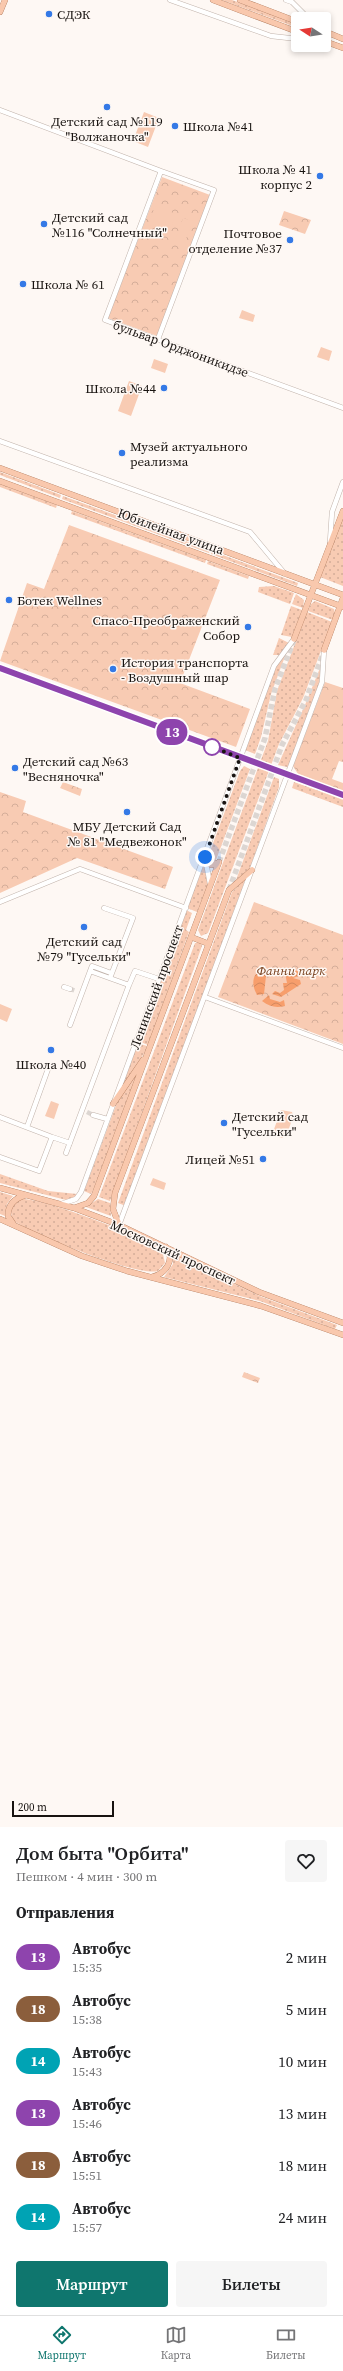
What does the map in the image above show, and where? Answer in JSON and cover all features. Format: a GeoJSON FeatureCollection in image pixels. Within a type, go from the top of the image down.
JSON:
{"type":"FeatureCollection","features":[{"type":"Feature","properties":{"kind":"main road"},"geometry":{"type":"LineString","coordinates":[[0,12],[5,0]]}},
{"type":"Feature","properties":{"kind":"main road"},"geometry":{"type":"LineString","coordinates":[[213,0],[291,29]]}},
{"type":"Feature","properties":{"kind":"main road"},"geometry":{"type":"LineString","coordinates":[[240,0],[291,19]]}},
{"type":"Feature","properties":{"kind":"main road"},"geometry":{"type":"LineString","coordinates":[[331,34],[343,39]]}},
{"type":"Feature","properties":{"kind":"main road"},"geometry":{"type":"LineString","coordinates":[[331,44],[343,48]]}},
{"type":"Feature","properties":{"kind":"main road","name":"Юбилейная улица"},"geometry":{"type":"LineString","coordinates":[[0,468],[343,595]]}},
{"type":"Feature","properties":{"kind":"main road","name":"Юбилейная улица"},"geometry":{"type":"LineString","coordinates":[[0,481],[342,606]]}},
{"type":"Feature","properties":{"kind":"main road"},"geometry":{"type":"LineString","coordinates":[[294,640],[343,511]]}},
{"type":"Feature","properties":{"kind":"main road"},"geometry":{"type":"LineString","coordinates":[[324,650],[342,606],[343,598]]}},
{"type":"Feature","properties":{"kind":"main road"},"geometry":{"type":"LineString","coordinates":[[0,668],[242,759],[343,795]]}},
{"type":"Feature","properties":{"kind":"main road","name":"Ленинский проспект"},"geometry":{"type":"LineString","coordinates":[[74,1208],[88,1203],[94,1196],[148,1053],[219,862],[211,865],[205,857]]}},
{"type":"Feature","properties":{"kind":"main road"},"geometry":{"type":"LineString","coordinates":[[119,1225],[113,1209],[116,1193],[229,890],[252,870]]}},
{"type":"Feature","properties":{"kind":"main road"},"geometry":{"type":"LineString","coordinates":[[191,936],[209,944]]}},
{"type":"Feature","properties":{"kind":"main road"},"geometry":{"type":"LineString","coordinates":[[113,1104],[148,1053]]}},
{"type":"Feature","properties":{"kind":"main road","name":"Московский проспект"},"geometry":{"type":"LineString","coordinates":[[0,1188],[74,1208],[119,1225],[164,1245],[260,1292],[343,1323]]}},
{"type":"Feature","properties":{"kind":"main road"},"geometry":{"type":"LineString","coordinates":[[17,1228],[8,1216],[10,1207],[15,1199],[27,1195]]}},
{"type":"Feature","properties":{"kind":"main road","name":"Московский проспект"},"geometry":{"type":"LineString","coordinates":[[0,1219],[17,1228],[82,1256],[151,1277],[261,1306],[342,1333]]}},
{"type":"Feature","properties":{"kind":"main road"},"geometry":{"type":"LineString","coordinates":[[151,1277],[163,1274],[169,1264],[170,1255],[164,1245]]}},
{"type":"Feature","properties":{"kind":"street"},"geometry":{"type":"LineString","coordinates":[[170,0],[271,36],[291,38]]}},
{"type":"Feature","properties":{"kind":"street"},"geometry":{"type":"LineString","coordinates":[[286,0],[292,2],[302,12]]}},
{"type":"Feature","properties":{"kind":"street"},"geometry":{"type":"LineString","coordinates":[[0,110],[214,190],[158,340]]}},
{"type":"Feature","properties":{"kind":"street","name":"бульвар Орджоникидзе"},"geometry":{"type":"LineString","coordinates":[[161,171],[105,320],[343,408]]}},
{"type":"Feature","properties":{"kind":"street"},"geometry":{"type":"LineString","coordinates":[[0,441],[250,532],[285,574]]}},
{"type":"Feature","properties":{"kind":"street"},"geometry":{"type":"LineString","coordinates":[[330,545],[332,512],[343,482]]}},
{"type":"Feature","properties":{"kind":"street","name":"Ленинский проспект"},"geometry":{"type":"LineString","coordinates":[[60,1204],[76,1199],[80,1192],[205,857],[214,829],[242,759],[274,666],[294,640]]}},
{"type":"Feature","properties":{"kind":"street"},"geometry":{"type":"LineString","coordinates":[[119,1225],[252,870],[285,774],[322,682],[324,650]]}},
{"type":"Feature","properties":{"kind":"street"},"geometry":{"type":"LineString","coordinates":[[205,857],[210,884]]}},
{"type":"Feature","properties":{"kind":"street"},"geometry":{"type":"LineString","coordinates":[[0,902],[80,869],[186,908]]}},
{"type":"Feature","properties":{"kind":"street"},"geometry":{"type":"LineString","coordinates":[[104,908],[133,918],[111,975]]}},
{"type":"Feature","properties":{"kind":"street"},"geometry":{"type":"LineString","coordinates":[[66,1153],[84,1112],[135,970],[159,979]]}},
{"type":"Feature","properties":{"kind":"street"},"geometry":{"type":"LineString","coordinates":[[70,1025],[90,971],[111,975],[129,985]]}},
{"type":"Feature","properties":{"kind":"street"},"geometry":{"type":"LineString","coordinates":[[64,987],[70,989]]}},
{"type":"Feature","properties":{"kind":"street"},"geometry":{"type":"LineString","coordinates":[[76,991],[82,993]]}},
{"type":"Feature","properties":{"kind":"street"},"geometry":{"type":"LineString","coordinates":[[205,997],[343,1048]]}},
{"type":"Feature","properties":{"kind":"street"},"geometry":{"type":"LineString","coordinates":[[27,1127],[48,1069]]}},
{"type":"Feature","properties":{"kind":"street"},"geometry":{"type":"LineString","coordinates":[[94,1114],[107,1119]]}},
{"type":"Feature","properties":{"kind":"street"},"geometry":{"type":"LineString","coordinates":[[0,1117],[70,1143]]}},
{"type":"Feature","properties":{"kind":"street"},"geometry":{"type":"LineString","coordinates":[[0,1157],[39,1171],[52,1136]]}},
{"type":"Feature","properties":{"kind":"green space"},"geometry":{"type":"Polygon","coordinates":[[[222,0],[232,0],[291,21],[291,25],[222,0]]]}},
{"type":"Feature","properties":{"kind":"green space"},"geometry":{"type":"Polygon","coordinates":[[[144,112],[159,118],[148,147],[133,141],[144,112]]]}},
{"type":"Feature","properties":{"kind":"green space"},"geometry":{"type":"Polygon","coordinates":[[[162,177],[210,195],[157,336],[108,318],[162,177]]]}},
{"type":"Feature","properties":{"kind":"green space"},"geometry":{"type":"Polygon","coordinates":[[[155,206],[176,214],[169,233],[148,225],[155,206]]]}},
{"type":"Feature","properties":{"kind":"green space"},"geometry":{"type":"Polygon","coordinates":[[[284,211],[311,220],[305,234],[279,225],[284,211]]]}},
{"type":"Feature","properties":{"kind":"green space"},"geometry":{"type":"Polygon","coordinates":[[[183,218],[193,221],[184,244],[175,241],[183,218]]]}},
{"type":"Feature","properties":{"kind":"green space"},"geometry":{"type":"Polygon","coordinates":[[[242,310],[255,315],[253,322],[239,318],[242,310]]]}},
{"type":"Feature","properties":{"kind":"green space"},"geometry":{"type":"Polygon","coordinates":[[[321,347],[332,351],[329,361],[317,357],[321,347]]]}},
{"type":"Feature","properties":{"kind":"green space"},"geometry":{"type":"Polygon","coordinates":[[[154,359],[168,364],[165,373],[151,368],[154,359]]]}},
{"type":"Feature","properties":{"kind":"green space"},"geometry":{"type":"Polygon","coordinates":[[[129,381],[142,386],[131,416],[118,411],[129,381]]]}},
{"type":"Feature","properties":{"kind":"green space"},"geometry":{"type":"Polygon","coordinates":[[[0,472],[61,495],[60,498],[0,475],[0,472]]]}},
{"type":"Feature","properties":{"kind":"green space"},"geometry":{"type":"Polygon","coordinates":[[[0,484],[57,505],[56,508],[0,487],[0,484]]]}},
{"type":"Feature","properties":{"kind":"green space"},"geometry":{"type":"Polygon","coordinates":[[[63,496],[210,550],[209,553],[62,499],[63,496]]]}},
{"type":"Feature","properties":{"kind":"green space"},"geometry":{"type":"Polygon","coordinates":[[[72,511],[206,560],[205,563],[71,514],[72,511]]]}},
{"type":"Feature","properties":{"kind":"green space"},"geometry":{"type":"Polygon","coordinates":[[[343,515],[343,586],[320,577],[343,515]]]}},
{"type":"Feature","properties":{"kind":"green space"},"geometry":{"type":"Polygon","coordinates":[[[69,525],[220,580],[180,683],[250,709],[236,747],[0,661],[27,583],[44,589],[69,525]]]}},
{"type":"Feature","properties":{"kind":"green space"},"geometry":{"type":"Polygon","coordinates":[[[212,551],[298,583],[297,586],[211,554],[212,551]]]}},
{"type":"Feature","properties":{"kind":"green space"},"geometry":{"type":"Polygon","coordinates":[[[208,561],[249,576],[248,579],[207,564],[208,561]]]}},
{"type":"Feature","properties":{"kind":"green space"},"geometry":{"type":"Polygon","coordinates":[[[274,586],[294,593],[290,604],[258,592],[259,587],[274,586]]]}},
{"type":"Feature","properties":{"kind":"green space"},"geometry":{"type":"Polygon","coordinates":[[[296,594],[304,600],[303,608],[292,604],[296,594]]]}},
{"type":"Feature","properties":{"kind":"green space"},"geometry":{"type":"Polygon","coordinates":[[[315,601],[334,609],[335,613],[333,620],[308,611],[311,604],[315,601]]]}},
{"type":"Feature","properties":{"kind":"green space"},"geometry":{"type":"Polygon","coordinates":[[[291,606],[302,610],[292,637],[281,635],[291,606]]]}},
{"type":"Feature","properties":{"kind":"green space"},"geometry":{"type":"Polygon","coordinates":[[[307,612],[332,622],[303,698],[279,744],[208,933],[201,936],[198,930],[268,741],[277,691],[307,612]]]}},
{"type":"Feature","properties":{"kind":"green space"},"geometry":{"type":"Polygon","coordinates":[[[279,638],[289,643],[280,655],[273,655],[279,638]]]}},
{"type":"Feature","properties":{"kind":"green space"},"geometry":{"type":"Polygon","coordinates":[[[287,651],[271,694],[261,737],[255,754],[245,750],[275,668],[287,651]]]}},
{"type":"Feature","properties":{"kind":"green space"},"geometry":{"type":"Polygon","coordinates":[[[322,663],[319,685],[289,766],[278,765],[305,705],[322,663]]]}},
{"type":"Feature","properties":{"kind":"green space"},"geometry":{"type":"Polygon","coordinates":[[[325,682],[343,688],[343,762],[339,761],[332,779],[343,783],[343,791],[298,774],[293,766],[325,682]]]}},
{"type":"Feature","properties":{"kind":"green space"},"geometry":{"type":"Polygon","coordinates":[[[244,766],[250,769],[216,860],[210,862],[209,854],[240,771],[244,766]]]}},
{"type":"Feature","properties":{"kind":"green space"},"geometry":{"type":"Polygon","coordinates":[[[274,777],[279,779],[279,787],[250,868],[236,880],[274,777]]]}},
{"type":"Feature","properties":{"kind":"green space"},"geometry":{"type":"Polygon","coordinates":[[[63,782],[82,789],[80,796],[60,788],[63,782]]]}},
{"type":"Feature","properties":{"kind":"green space"},"geometry":{"type":"Polygon","coordinates":[[[294,782],[343,799],[343,807],[292,788],[294,782]]]}},
{"type":"Feature","properties":{"kind":"green space"},"geometry":{"type":"Polygon","coordinates":[[[0,792],[26,801],[23,812],[173,867],[165,889],[77,858],[0,893],[0,792]]]}},
{"type":"Feature","properties":{"kind":"green space"},"geometry":{"type":"Polygon","coordinates":[[[205,862],[208,884],[197,912],[187,908],[205,862]]]}},
{"type":"Feature","properties":{"kind":"green space"},"geometry":{"type":"Polygon","coordinates":[[[246,878],[126,1206],[118,1203],[232,892],[246,878]]]}},
{"type":"Feature","properties":{"kind":"green space","name":"Фанни парк"},"geometry":{"type":"Polygon","coordinates":[[[254,902],[343,935],[343,1044],[218,997],[254,902]]]}},
{"type":"Feature","properties":{"kind":"green space"},"geometry":{"type":"Polygon","coordinates":[[[186,910],[192,913],[186,930],[189,932],[148,1045],[138,1041],[186,910]]]}},
{"type":"Feature","properties":{"kind":"green space"},"geometry":{"type":"Polygon","coordinates":[[[195,943],[201,943],[202,946],[110,1201],[99,1197],[195,943]]]}},
{"type":"Feature","properties":{"kind":"green space"},"geometry":{"type":"Polygon","coordinates":[[[0,1004],[12,1009],[7,1022],[0,1019],[0,1004]]]}},
{"type":"Feature","properties":{"kind":"green space"},"geometry":{"type":"Polygon","coordinates":[[[137,1043],[147,1046],[145,1052],[121,1088],[137,1043]]]}},
{"type":"Feature","properties":{"kind":"green space"},"geometry":{"type":"Polygon","coordinates":[[[139,1068],[91,1194],[84,1191],[118,1100],[139,1068]]]}},
{"type":"Feature","properties":{"kind":"green space"},"geometry":{"type":"Polygon","coordinates":[[[51,1101],[59,1104],[54,1119],[45,1116],[51,1101]]]}},
{"type":"Feature","properties":{"kind":"green space"},"geometry":{"type":"Polygon","coordinates":[[[281,1110],[292,1112],[293,1116],[287,1135],[282,1138],[275,1136],[273,1132],[281,1110]]]}},
{"type":"Feature","properties":{"kind":"green space"},"geometry":{"type":"Polygon","coordinates":[[[0,1174],[48,1191],[77,1194],[70,1201],[0,1183],[0,1174]]]}},
{"type":"Feature","properties":{"kind":"green space"},"geometry":{"type":"Polygon","coordinates":[[[153,1178],[166,1183],[164,1190],[150,1185],[153,1178]]]}},
{"type":"Feature","properties":{"kind":"green space"},"geometry":{"type":"Polygon","coordinates":[[[0,1192],[13,1196],[7,1204],[5,1216],[0,1214],[0,1192]]]}},
{"type":"Feature","properties":{"kind":"green space"},"geometry":{"type":"Polygon","coordinates":[[[21,1199],[49,1204],[136,1236],[162,1250],[165,1263],[158,1271],[130,1268],[85,1253],[41,1235],[14,1221],[11,1211],[13,1206],[21,1199]]]}},
{"type":"Feature","properties":{"kind":"green space"},"geometry":{"type":"Polygon","coordinates":[[[98,1199],[110,1203],[111,1216],[86,1207],[98,1199]]]}},
{"type":"Feature","properties":{"kind":"green space"},"geometry":{"type":"Polygon","coordinates":[[[173,1255],[262,1297],[337,1325],[335,1329],[260,1301],[164,1277],[173,1264],[173,1255]]]}},
{"type":"Feature","properties":{"kind":"green space"},"geometry":{"type":"Polygon","coordinates":[[[244,1372],[260,1378],[258,1383],[242,1377],[244,1372]]]}},
{"type":"Feature","properties":{"kind":"water"},"geometry":{"type":"Polygon","coordinates":[[[261,970],[266,976],[264,994],[257,995],[253,981],[255,975],[261,970]]]}},
{"type":"Feature","properties":{"kind":"water"},"geometry":{"type":"Polygon","coordinates":[[[291,970],[299,971],[299,976],[293,978],[300,980],[301,984],[281,997],[272,994],[275,991],[280,993],[284,990],[283,983],[287,983],[285,973],[279,976],[277,975],[291,970]]]}},
{"type":"Feature","properties":{"kind":"water"},"geometry":{"type":"Polygon","coordinates":[[[269,995],[270,999],[280,1002],[284,1000],[285,1006],[279,1007],[268,1005],[262,1001],[269,995]]]}},
{"type":"Feature","properties":{"kind":"tunnel"},"geometry":{"type":"LineString","coordinates":[[219,862],[265,738],[275,689],[294,640]]}},
{"type":"Feature","properties":{"kind":"tunnel"},"geometry":{"type":"LineString","coordinates":[[229,890],[282,745],[306,700],[324,651]]}},
{"type":"Feature","properties":{"kind":"tunnel"},"geometry":{"type":"LineString","coordinates":[[70,989],[76,991]]}},
{"type":"Feature","properties":{"kind":"tunnel"},"geometry":{"type":"LineString","coordinates":[[87,1112],[93,1115]]}},
{"type":"Feature","properties":{"kind":"bus line","name":"13"},"geometry":{"type":"LineString","coordinates":[[0,668],[343,795]]}},
{"type":"Feature","properties":{"kind":"place","name":"СДЭК"},"geometry":{"type":"Point","coordinates":[49,14]}},
{"type":"Feature","properties":{"kind":"place","name":"Детский сад №119 \"Волжаночка\""},"geometry":{"type":"Point","coordinates":[107,107]}},
{"type":"Feature","properties":{"kind":"place","name":"Школа №41"},"geometry":{"type":"Point","coordinates":[175,126]}},
{"type":"Feature","properties":{"kind":"place","name":"Школа № 41 корпус 2"},"geometry":{"type":"Point","coordinates":[320,176]}},
{"type":"Feature","properties":{"kind":"place","name":"Детский сад №116 \"Солнечный\""},"geometry":{"type":"Point","coordinates":[44,224]}},
{"type":"Feature","properties":{"kind":"place","name":"Почтовое отделение №37"},"geometry":{"type":"Point","coordinates":[290,240]}},
{"type":"Feature","properties":{"kind":"place","name":"Школа № 61"},"geometry":{"type":"Point","coordinates":[23,284]}},
{"type":"Feature","properties":{"kind":"place","name":"Школа №44"},"geometry":{"type":"Point","coordinates":[164,388]}},
{"type":"Feature","properties":{"kind":"place","name":"Музей актуального реализма"},"geometry":{"type":"Point","coordinates":[122,453]}},
{"type":"Feature","properties":{"kind":"place","name":"Ботек Wellnes"},"geometry":{"type":"Point","coordinates":[9,600]}},
{"type":"Feature","properties":{"kind":"place","name":"Спасо-Преображенский Собор"},"geometry":{"type":"Point","coordinates":[248,627]}},
{"type":"Feature","properties":{"kind":"place","name":"История транспорта - Воздушный шар"},"geometry":{"type":"Point","coordinates":[113,669]}},
{"type":"Feature","properties":{"kind":"place","name":"Детский сад №63 \"Весняночка\""},"geometry":{"type":"Point","coordinates":[15,768]}},
{"type":"Feature","properties":{"kind":"place","name":"МБУ Детский Сад № 81 \"Медвежонок\""},"geometry":{"type":"Point","coordinates":[127,812]}},
{"type":"Feature","properties":{"kind":"place","name":"Детский сад №79 \"Гусельки\""},"geometry":{"type":"Point","coordinates":[84,927]}},
{"type":"Feature","properties":{"kind":"place","name":"Школа №40"},"geometry":{"type":"Point","coordinates":[51,1050]}},
{"type":"Feature","properties":{"kind":"place","name":"Детский сад \"Гусельки\""},"geometry":{"type":"Point","coordinates":[224,1123]}},
{"type":"Feature","properties":{"kind":"place","name":"Лицей №51"},"geometry":{"type":"Point","coordinates":[263,1159]}},
{"type":"Feature","properties":{"kind":"route"},"geometry":{"type":"LineString","coordinates":[[205,857],[240,758],[205,744],[212,747]]}}]}
